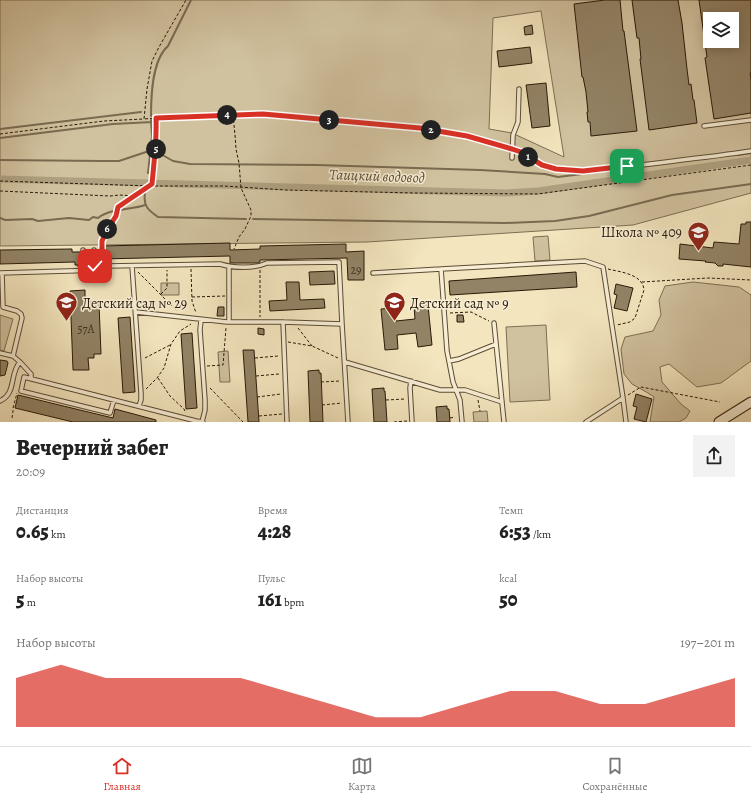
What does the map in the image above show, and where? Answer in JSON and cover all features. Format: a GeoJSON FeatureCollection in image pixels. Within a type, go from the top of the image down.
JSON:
{"type":"FeatureCollection","features":[{"type":"Feature","properties":{"kind":"main road"},"geometry":{"type":"LineString","coordinates":[[719,422],[751,402]]}},
{"type":"Feature","properties":{"kind":"lane"},"geometry":{"type":"LineString","coordinates":[[512,158],[513,135],[518,122],[519,90]]}},
{"type":"Feature","properties":{"kind":"lane"},"geometry":{"type":"LineString","coordinates":[[704,126],[751,120]]}},
{"type":"Feature","properties":{"kind":"lane"},"geometry":{"type":"LineString","coordinates":[[512,149],[521,152],[542,165],[556,169],[583,171],[751,151]]}},
{"type":"Feature","properties":{"kind":"lane"},"geometry":{"type":"LineString","coordinates":[[373,273],[585,261],[603,267],[626,422]]}},
{"type":"Feature","properties":{"kind":"lane"},"geometry":{"type":"LineString","coordinates":[[13,356],[22,318],[18,311],[1,308],[1,273],[95,268],[102,270],[108,266],[133,267],[220,264],[229,267],[235,265],[260,266],[267,263],[339,262],[348,422]]}},
{"type":"Feature","properties":{"kind":"lane"},"geometry":{"type":"LineString","coordinates":[[133,267],[141,393],[139,406]]}},
{"type":"Feature","properties":{"kind":"lane"},"geometry":{"type":"LineString","coordinates":[[228,322],[229,267]]}},
{"type":"Feature","properties":{"kind":"lane"},"geometry":{"type":"LineString","coordinates":[[441,269],[447,351],[453,382],[460,400],[462,422]]}},
{"type":"Feature","properties":{"kind":"lane"},"geometry":{"type":"LineString","coordinates":[[136,312],[228,322],[342,324]]}},
{"type":"Feature","properties":{"kind":"lane"},"geometry":{"type":"LineString","coordinates":[[114,400],[110,413],[21,391],[24,377],[139,406],[196,422],[203,422],[205,400],[199,319]]}},
{"type":"Feature","properties":{"kind":"lane"},"geometry":{"type":"LineString","coordinates":[[283,322],[287,422]]}},
{"type":"Feature","properties":{"kind":"lane"},"geometry":{"type":"LineString","coordinates":[[494,324],[504,422]]}},
{"type":"Feature","properties":{"kind":"lane"},"geometry":{"type":"LineString","coordinates":[[449,361],[459,359],[496,344]]}},
{"type":"Feature","properties":{"kind":"lane"},"geometry":{"type":"LineString","coordinates":[[0,352],[13,356],[20,362],[31,374],[31,379]]}},
{"type":"Feature","properties":{"kind":"lane"},"geometry":{"type":"LineString","coordinates":[[0,401],[5,399],[8,395],[16,368],[20,362]]}},
{"type":"Feature","properties":{"kind":"lane"},"geometry":{"type":"LineString","coordinates":[[345,362],[440,390],[465,390],[502,402]]}},
{"type":"Feature","properties":{"kind":"lane"},"geometry":{"type":"LineString","coordinates":[[411,381],[412,421]]}},
{"type":"Feature","properties":{"kind":"lane"},"geometry":{"type":"LineString","coordinates":[[586,422],[590,421],[623,398]]}},
{"type":"Feature","properties":{"kind":"path"},"geometry":{"type":"LineString","coordinates":[[144,118],[152,61],[186,0]]}},
{"type":"Feature","properties":{"kind":"path"},"geometry":{"type":"LineString","coordinates":[[0,134],[104,121],[144,118],[263,114],[420,128],[467,136],[512,149]]}},
{"type":"Feature","properties":{"kind":"path"},"geometry":{"type":"LineString","coordinates":[[233,115],[241,187],[251,210],[251,216],[234,249]]}},
{"type":"Feature","properties":{"kind":"path"},"geometry":{"type":"LineString","coordinates":[[102,270],[102,241],[118,212],[118,207],[152,184],[156,151],[156,118]]}},
{"type":"Feature","properties":{"kind":"path"},"geometry":{"type":"LineString","coordinates":[[0,181],[407,193],[538,194],[751,164]]}},
{"type":"Feature","properties":{"kind":"path"},"geometry":{"type":"LineString","coordinates":[[0,191],[134,196]]}},
{"type":"Feature","properties":{"kind":"path"},"geometry":{"type":"LineString","coordinates":[[191,266],[192,301],[196,314]]}},
{"type":"Feature","properties":{"kind":"path"},"geometry":{"type":"LineString","coordinates":[[260,266],[260,322]]}},
{"type":"Feature","properties":{"kind":"path"},"geometry":{"type":"LineString","coordinates":[[133,267],[179,313]]}},
{"type":"Feature","properties":{"kind":"path"},"geometry":{"type":"LineString","coordinates":[[161,295],[168,288],[167,267]]}},
{"type":"Feature","properties":{"kind":"path"},"geometry":{"type":"LineString","coordinates":[[603,267],[638,278],[644,286],[634,318],[630,322],[612,326]]}},
{"type":"Feature","properties":{"kind":"path"},"geometry":{"type":"LineString","coordinates":[[642,282],[708,278],[751,280]]}},
{"type":"Feature","properties":{"kind":"path"},"geometry":{"type":"LineString","coordinates":[[192,297],[228,296]]}},
{"type":"Feature","properties":{"kind":"path"},"geometry":{"type":"LineString","coordinates":[[444,314],[471,312],[494,324]]}},
{"type":"Feature","properties":{"kind":"path"},"geometry":{"type":"LineString","coordinates":[[141,393],[158,378],[164,368],[171,344],[180,331],[199,319]]}},
{"type":"Feature","properties":{"kind":"path"},"geometry":{"type":"LineString","coordinates":[[206,366],[223,365],[228,322]]}},
{"type":"Feature","properties":{"kind":"path"},"geometry":{"type":"LineString","coordinates":[[295,324],[312,346]]}},
{"type":"Feature","properties":{"kind":"path"},"geometry":{"type":"LineString","coordinates":[[288,342],[312,346],[340,359]]}},
{"type":"Feature","properties":{"kind":"path"},"geometry":{"type":"LineString","coordinates":[[139,362],[171,344]]}},
{"type":"Feature","properties":{"kind":"path"},"geometry":{"type":"LineString","coordinates":[[255,358],[284,356]]}},
{"type":"Feature","properties":{"kind":"path"},"geometry":{"type":"LineString","coordinates":[[256,376],[285,374]]}},
{"type":"Feature","properties":{"kind":"path"},"geometry":{"type":"LineString","coordinates":[[158,378],[170,396],[184,409],[189,420]]}},
{"type":"Feature","properties":{"kind":"path"},"geometry":{"type":"LineString","coordinates":[[321,382],[346,381]]}},
{"type":"Feature","properties":{"kind":"path"},"geometry":{"type":"LineString","coordinates":[[623,398],[641,387],[720,402]]}},
{"type":"Feature","properties":{"kind":"path"},"geometry":{"type":"LineString","coordinates":[[211,390],[243,422]]}},
{"type":"Feature","properties":{"kind":"path"},"geometry":{"type":"LineString","coordinates":[[12,418],[17,393],[21,391]]}},
{"type":"Feature","properties":{"kind":"path"},"geometry":{"type":"LineString","coordinates":[[257,398],[286,394]]}},
{"type":"Feature","properties":{"kind":"path"},"geometry":{"type":"LineString","coordinates":[[478,394],[480,411]]}},
{"type":"Feature","properties":{"kind":"path"},"geometry":{"type":"LineString","coordinates":[[386,400],[411,399]]}},
{"type":"Feature","properties":{"kind":"path"},"geometry":{"type":"LineString","coordinates":[[322,404],[347,403]]}},
{"type":"Feature","properties":{"kind":"path"},"geometry":{"type":"LineString","coordinates":[[258,416],[287,414]]}},
{"type":"Feature","properties":{"kind":"path"},"geometry":{"type":"LineString","coordinates":[[450,418],[461,417]]}},
{"type":"Feature","properties":{"kind":"path"},"geometry":{"type":"LineString","coordinates":[[394,422],[412,421]]}},
{"type":"Feature","properties":{"kind":"shaded area"},"geometry":{"type":"Polygon","coordinates":[[[0,0],[751,0],[751,193],[633,225],[367,242],[0,246],[0,0]],[[541,11],[493,18],[489,129],[512,133],[564,157],[541,11]]]}},
{"type":"Feature","properties":{"kind":"shaded area"},"geometry":{"type":"Polygon","coordinates":[[[548,236],[550,260],[535,261],[533,237],[548,236]]]}},
{"type":"Feature","properties":{"kind":"shaded area"},"geometry":{"type":"Polygon","coordinates":[[[693,282],[739,287],[751,295],[751,361],[721,383],[697,387],[669,364],[660,367],[662,382],[681,404],[690,411],[686,418],[679,422],[650,422],[654,397],[632,384],[624,374],[621,349],[625,337],[653,331],[661,315],[659,300],[665,286],[693,282]]]}},
{"type":"Feature","properties":{"kind":"shaded area"},"geometry":{"type":"Polygon","coordinates":[[[161,283],[179,283],[179,295],[161,295],[161,283]]]}},
{"type":"Feature","properties":{"kind":"shaded area"},"geometry":{"type":"Polygon","coordinates":[[[0,315],[13,319],[4,351],[0,350],[0,315]]]}},
{"type":"Feature","properties":{"kind":"shaded area"},"geometry":{"type":"Polygon","coordinates":[[[546,325],[550,400],[510,402],[506,327],[546,325]]]}},
{"type":"Feature","properties":{"kind":"shaded area"},"geometry":{"type":"Polygon","coordinates":[[[228,351],[230,382],[220,382],[218,352],[228,351]]]}},
{"type":"Feature","properties":{"kind":"shaded area"},"geometry":{"type":"Polygon","coordinates":[[[487,411],[488,422],[474,422],[473,412],[487,411]]]}},
{"type":"Feature","properties":{"kind":"building"},"geometry":{"type":"Polygon","coordinates":[[[605,0],[620,0],[637,131],[591,136],[590,122],[588,122],[586,92],[582,77],[574,4],[605,0]]]}},
{"type":"Feature","properties":{"kind":"building"},"geometry":{"type":"Polygon","coordinates":[[[632,0],[678,0],[689,85],[691,84],[697,123],[649,130],[640,59],[639,38],[637,38],[632,0]]]}},
{"type":"Feature","properties":{"kind":"building"},"geometry":{"type":"Polygon","coordinates":[[[699,0],[751,0],[751,113],[714,119],[705,58],[707,57],[706,48],[739,48],[739,12],[703,12],[703,28],[699,0]]]}},
{"type":"Feature","properties":{"kind":"building"},"geometry":{"type":"Polygon","coordinates":[[[532,25],[533,34],[525,35],[524,27],[532,25]]]}},
{"type":"Feature","properties":{"kind":"building"},"geometry":{"type":"Polygon","coordinates":[[[530,47],[532,63],[499,67],[497,51],[530,47]]]}},
{"type":"Feature","properties":{"kind":"building"},"geometry":{"type":"Polygon","coordinates":[[[546,83],[550,126],[532,128],[526,85],[546,83]]]}},
{"type":"Feature","properties":{"kind":"building"},"geometry":{"type":"Polygon","coordinates":[[[746,222],[751,222],[751,267],[723,264],[723,266],[718,266],[715,263],[705,262],[706,261],[679,259],[680,244],[713,248],[714,242],[739,244],[741,224],[746,224],[746,222]]]}},
{"type":"Feature","properties":{"kind":"building"},"geometry":{"type":"Polygon","coordinates":[[[230,243],[230,250],[260,249],[260,246],[346,244],[346,252],[364,251],[364,280],[348,280],[347,258],[260,260],[258,263],[230,263],[230,256],[101,259],[101,265],[78,267],[78,265],[75,265],[75,262],[0,264],[0,250],[72,249],[72,252],[80,252],[82,255],[85,255],[86,252],[91,252],[92,255],[94,255],[97,254],[97,252],[103,251],[103,246],[230,243]]]}},
{"type":"Feature","properties":{"kind":"building"},"geometry":{"type":"Polygon","coordinates":[[[334,271],[335,284],[310,285],[309,272],[334,271]]]}},
{"type":"Feature","properties":{"kind":"building"},"geometry":{"type":"Polygon","coordinates":[[[576,272],[577,287],[450,295],[449,281],[576,272]]]}},
{"type":"Feature","properties":{"kind":"building"},"geometry":{"type":"Polygon","coordinates":[[[286,282],[299,282],[300,300],[324,299],[325,308],[270,311],[269,301],[287,300],[286,282]]]}},
{"type":"Feature","properties":{"kind":"building"},"geometry":{"type":"Polygon","coordinates":[[[616,284],[633,288],[627,311],[614,308],[617,295],[614,294],[616,284]]]}},
{"type":"Feature","properties":{"kind":"building"},"geometry":{"type":"Polygon","coordinates":[[[85,290],[85,302],[99,304],[101,354],[94,354],[94,358],[88,358],[89,370],[73,370],[70,291],[85,290]]]}},
{"type":"Feature","properties":{"kind":"building"},"geometry":{"type":"Polygon","coordinates":[[[428,305],[432,345],[418,347],[416,333],[397,335],[398,349],[385,350],[381,309],[394,308],[396,321],[415,319],[414,306],[428,305]]]}},
{"type":"Feature","properties":{"kind":"building"},"geometry":{"type":"Polygon","coordinates":[[[218,307],[224,307],[224,316],[217,316],[218,307]]]}},
{"type":"Feature","properties":{"kind":"building"},"geometry":{"type":"Polygon","coordinates":[[[457,315],[463,315],[464,322],[457,322],[457,315]]]}},
{"type":"Feature","properties":{"kind":"building"},"geometry":{"type":"Polygon","coordinates":[[[130,317],[135,392],[123,393],[118,318],[130,317]]]}},
{"type":"Feature","properties":{"kind":"building"},"geometry":{"type":"Polygon","coordinates":[[[258,328],[264,329],[264,335],[258,334],[258,328]]]}},
{"type":"Feature","properties":{"kind":"building"},"geometry":{"type":"Polygon","coordinates":[[[192,333],[197,408],[186,409],[181,334],[192,333]]]}},
{"type":"Feature","properties":{"kind":"building"},"geometry":{"type":"Polygon","coordinates":[[[243,350],[254,350],[259,422],[248,422],[243,350]]]}},
{"type":"Feature","properties":{"kind":"building"},"geometry":{"type":"Polygon","coordinates":[[[0,360],[7,361],[8,363],[5,375],[0,376],[0,360]]]}},
{"type":"Feature","properties":{"kind":"building"},"geometry":{"type":"Polygon","coordinates":[[[319,370],[319,373],[321,373],[323,422],[310,422],[308,371],[319,370]]]}},
{"type":"Feature","properties":{"kind":"building"},"geometry":{"type":"Polygon","coordinates":[[[384,388],[387,422],[374,422],[372,389],[384,388]]]}},
{"type":"Feature","properties":{"kind":"building"},"geometry":{"type":"Polygon","coordinates":[[[636,394],[652,399],[646,422],[634,419],[637,407],[633,406],[636,394]]]}},
{"type":"Feature","properties":{"kind":"building"},"geometry":{"type":"Polygon","coordinates":[[[18,395],[113,418],[115,409],[156,420],[156,422],[73,422],[15,408],[18,395]]]}},
{"type":"Feature","properties":{"kind":"building"},"geometry":{"type":"Polygon","coordinates":[[[447,406],[447,409],[449,409],[450,422],[437,422],[436,407],[447,406]]]}},
{"type":"Feature","properties":{"kind":"waterway"},"geometry":{"type":"LineString","coordinates":[[151,116],[151,98],[159,60],[168,46],[191,0]]}},
{"type":"Feature","properties":{"kind":"waterway"},"geometry":{"type":"LineString","coordinates":[[0,129],[141,112]]}},
{"type":"Feature","properties":{"kind":"waterway"},"geometry":{"type":"LineString","coordinates":[[148,173],[152,136],[151,120]]}},
{"type":"Feature","properties":{"kind":"waterway"},"geometry":{"type":"LineString","coordinates":[[0,138],[113,124],[152,122]]}},
{"type":"Feature","properties":{"kind":"waterway"},"geometry":{"type":"LineString","coordinates":[[0,160],[119,161],[149,151],[153,152]]}},
{"type":"Feature","properties":{"kind":"waterway"},"geometry":{"type":"LineString","coordinates":[[159,153],[173,161],[190,164],[317,165],[480,170],[545,174],[558,177],[631,168]]}},
{"type":"Feature","properties":{"kind":"waterway"},"geometry":{"type":"LineString","coordinates":[[738,155],[751,153]]}},
{"type":"Feature","properties":{"kind":"waterway","name":"Таицкий водовод"},"geometry":{"type":"LineString","coordinates":[[0,179],[506,193],[538,191],[751,160]]}},
{"type":"Feature","properties":{"kind":"waterway"},"geometry":{"type":"LineString","coordinates":[[253,219],[505,223],[555,221],[589,216],[672,195],[751,184]]}},
{"type":"Feature","properties":{"kind":"waterway"},"geometry":{"type":"LineString","coordinates":[[145,193],[147,207],[158,217],[246,219]]}},
{"type":"Feature","properties":{"kind":"waterway"},"geometry":{"type":"LineString","coordinates":[[0,218],[5,220],[32,219],[38,221],[69,218],[89,220],[93,217],[98,218],[109,212],[145,205]]}},
{"type":"Feature","properties":{"kind":"place","name":"Школа № 409"},"geometry":{"type":"Point","coordinates":[698,252]}},
{"type":"Feature","properties":{"kind":"place","name":"Детский сад № 29"},"geometry":{"type":"Point","coordinates":[67,322]}},
{"type":"Feature","properties":{"kind":"place","name":"Детский сад № 9"},"geometry":{"type":"Point","coordinates":[394,322]}},
{"type":"Feature","properties":{"kind":"route"},"geometry":{"type":"LineString","coordinates":[[95,266],[95,270],[102,270],[102,241],[118,212],[118,207],[152,184],[156,151],[156,118],[263,114],[420,128],[467,136],[512,149],[521,152],[542,165],[556,169],[583,171],[627,166]]}}]}
